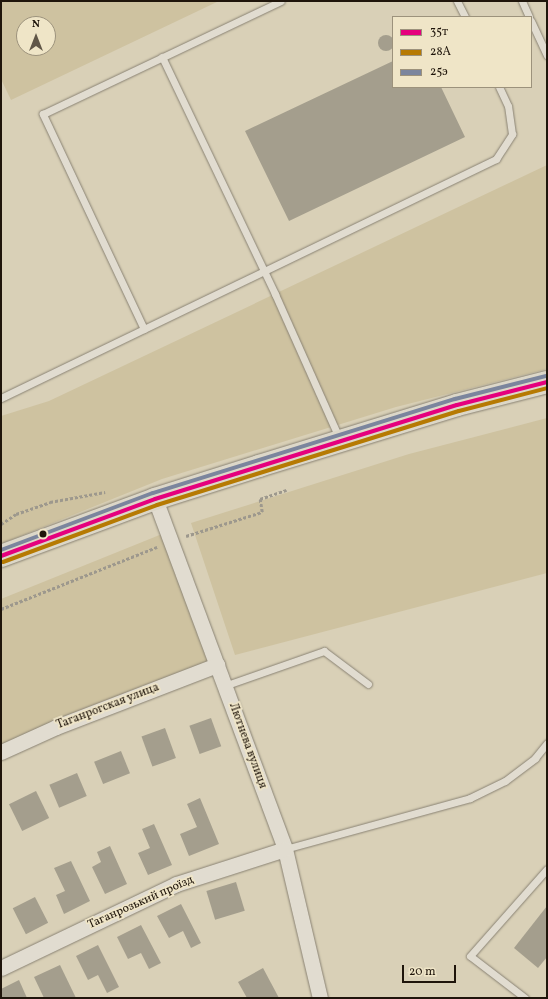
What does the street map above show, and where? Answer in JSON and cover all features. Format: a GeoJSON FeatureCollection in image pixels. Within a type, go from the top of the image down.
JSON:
{"type":"FeatureCollection","features":[{"type":"Feature","properties":{"kind":"highway"},"geometry":{"type":"LineString","coordinates":[[1,556],[155,499],[340,440],[547,382]]}},
{"type":"Feature","properties":{"kind":"street","name":"Лютнева вулиця"},"geometry":{"type":"LineString","coordinates":[[155,499],[285,849],[320,998]]}},
{"type":"Feature","properties":{"kind":"street","name":"Таганрогская улица"},"geometry":{"type":"LineString","coordinates":[[1,752],[56,727],[217,665]]}},
{"type":"Feature","properties":{"kind":"street","name":"Таганрозький проїзд"},"geometry":{"type":"LineString","coordinates":[[1,968],[176,884],[285,849]]}},
{"type":"Feature","properties":{"kind":"lane"},"geometry":{"type":"LineString","coordinates":[[144,329],[42,114],[281,1]]}},
{"type":"Feature","properties":{"kind":"lane"},"geometry":{"type":"LineString","coordinates":[[457,1],[464,16]]}},
{"type":"Feature","properties":{"kind":"lane"},"geometry":{"type":"LineString","coordinates":[[522,1],[529,16]]}},
{"type":"Feature","properties":{"kind":"lane"},"geometry":{"type":"LineString","coordinates":[[532,23],[547,56]]}},
{"type":"Feature","properties":{"kind":"lane"},"geometry":{"type":"LineString","coordinates":[[162,57],[264,271],[340,440]]}},
{"type":"Feature","properties":{"kind":"lane"},"geometry":{"type":"LineString","coordinates":[[1,398],[496,159],[512,134],[508,106],[499,88]]}},
{"type":"Feature","properties":{"kind":"lane"},"geometry":{"type":"LineString","coordinates":[[224,686],[324,651],[368,684]]}},
{"type":"Feature","properties":{"kind":"lane"},"geometry":{"type":"LineString","coordinates":[[285,849],[470,798],[505,781],[535,758],[547,743]]}},
{"type":"Feature","properties":{"kind":"lane"},"geometry":{"type":"LineString","coordinates":[[525,998],[470,956],[547,869]]}},
{"type":"Feature","properties":{"kind":"path"},"geometry":{"type":"LineString","coordinates":[[1,609],[170,540],[262,512],[260,499],[286,490]]}},
{"type":"Feature","properties":{"kind":"path"},"geometry":{"type":"LineString","coordinates":[[1,524],[16,514],[50,502],[105,492]]}},
{"type":"Feature","properties":{"kind":"shaded area"},"geometry":{"type":"Polygon","coordinates":[[[1,1],[219,1],[11,100],[1,79],[1,1]]]}},
{"type":"Feature","properties":{"kind":"shaded area"},"geometry":{"type":"Polygon","coordinates":[[[547,165],[547,369],[396,407],[162,479],[1,544],[1,416],[49,401],[547,165]]]}},
{"type":"Feature","properties":{"kind":"shaded area"},"geometry":{"type":"Polygon","coordinates":[[[547,418],[547,573],[235,655],[191,523],[409,454],[547,418]]]}},
{"type":"Feature","properties":{"kind":"shaded area"},"geometry":{"type":"Polygon","coordinates":[[[167,532],[212,663],[1,749],[1,599],[167,532]]]}},
{"type":"Feature","properties":{"kind":"building"},"geometry":{"type":"Polygon","coordinates":[[[383,35],[389,35],[392,37],[392,49],[389,51],[383,51],[378,46],[378,40],[383,35]]]}},
{"type":"Feature","properties":{"kind":"building"},"geometry":{"type":"Polygon","coordinates":[[[392,61],[392,88],[441,88],[465,137],[289,221],[245,131],[392,61]]]}},
{"type":"Feature","properties":{"kind":"building"},"geometry":{"type":"Polygon","coordinates":[[[211,718],[221,746],[200,754],[189,726],[211,718]]]}},
{"type":"Feature","properties":{"kind":"building"},"geometry":{"type":"Polygon","coordinates":[[[165,728],[176,758],[152,767],[142,737],[165,728]]]}},
{"type":"Feature","properties":{"kind":"building"},"geometry":{"type":"Polygon","coordinates":[[[121,751],[130,773],[103,784],[94,762],[121,751]]]}},
{"type":"Feature","properties":{"kind":"building"},"geometry":{"type":"Polygon","coordinates":[[[77,773],[87,796],[59,808],[49,785],[77,773]]]}},
{"type":"Feature","properties":{"kind":"building"},"geometry":{"type":"Polygon","coordinates":[[[36,791],[49,818],[22,831],[9,804],[36,791]]]}},
{"type":"Feature","properties":{"kind":"building"},"geometry":{"type":"Polygon","coordinates":[[[200,798],[219,844],[189,856],[180,834],[197,827],[187,804],[200,798]]]}},
{"type":"Feature","properties":{"kind":"building"},"geometry":{"type":"Polygon","coordinates":[[[154,824],[172,865],[148,875],[138,853],[150,848],[142,829],[154,824]]]}},
{"type":"Feature","properties":{"kind":"building"},"geometry":{"type":"Polygon","coordinates":[[[110,846],[127,884],[105,894],[92,867],[101,862],[97,852],[110,846]]]}},
{"type":"Feature","properties":{"kind":"building"},"geometry":{"type":"Polygon","coordinates":[[[71,861],[90,901],[64,914],[56,895],[65,891],[54,868],[71,861]]]}},
{"type":"Feature","properties":{"kind":"building"},"geometry":{"type":"Polygon","coordinates":[[[236,882],[245,911],[215,920],[206,891],[236,882]]]}},
{"type":"Feature","properties":{"kind":"building"},"geometry":{"type":"Polygon","coordinates":[[[35,897],[48,923],[26,934],[13,908],[35,897]]]}},
{"type":"Feature","properties":{"kind":"building"},"geometry":{"type":"Polygon","coordinates":[[[181,904],[201,943],[191,948],[183,931],[169,938],[157,916],[181,904]]]}},
{"type":"Feature","properties":{"kind":"building"},"geometry":{"type":"Polygon","coordinates":[[[547,906],[547,957],[538,968],[514,948],[547,906]]]}},
{"type":"Feature","properties":{"kind":"building"},"geometry":{"type":"Polygon","coordinates":[[[141,925],[161,963],[149,969],[141,953],[128,959],[117,937],[141,925]]]}},
{"type":"Feature","properties":{"kind":"building"},"geometry":{"type":"Polygon","coordinates":[[[98,945],[119,987],[107,993],[98,975],[88,980],[76,956],[98,945]]]}},
{"type":"Feature","properties":{"kind":"building"},"geometry":{"type":"Polygon","coordinates":[[[60,965],[76,998],[44,998],[34,977],[60,965]]]}},
{"type":"Feature","properties":{"kind":"building"},"geometry":{"type":"Polygon","coordinates":[[[263,968],[279,998],[247,998],[238,982],[263,968]]]}},
{"type":"Feature","properties":{"kind":"building"},"geometry":{"type":"Polygon","coordinates":[[[19,980],[27,998],[1,998],[1,989],[19,980]]]}},
{"type":"Feature","properties":{"kind":"transit line","name":"25э"},"geometry":{"type":"LineString","coordinates":[[1,550],[153,493],[455,399],[546,376]]}},
{"type":"Feature","properties":{"kind":"transit line","name":"35т"},"geometry":{"type":"LineString","coordinates":[[1,556],[155,499],[457,405],[547,382]]}},
{"type":"Feature","properties":{"kind":"transit line","name":"28А"},"geometry":{"type":"LineString","coordinates":[[3,562],[157,505],[459,411],[547,388]]}}]}
